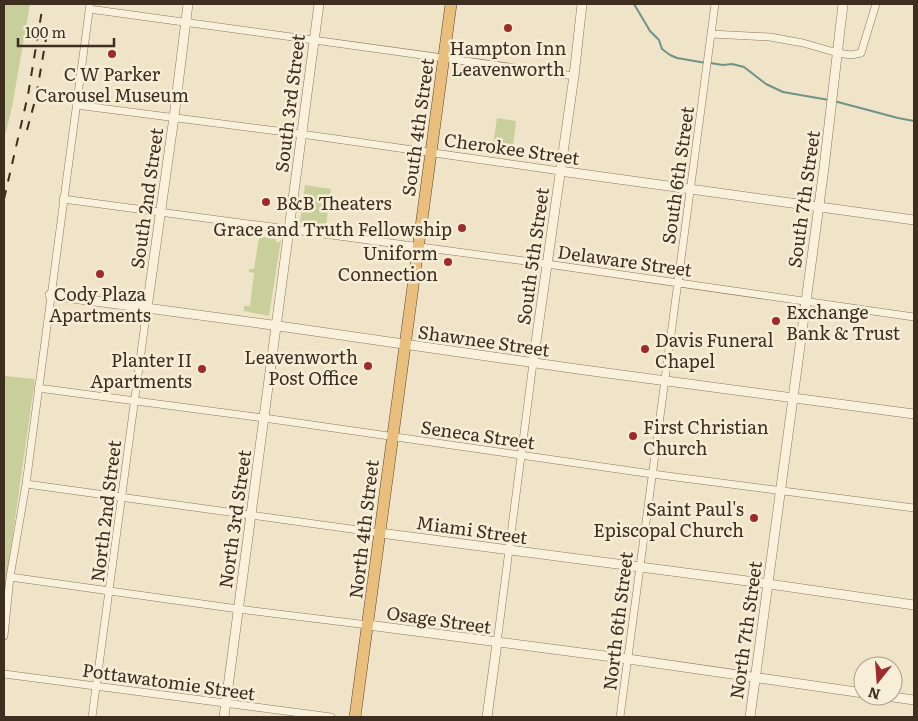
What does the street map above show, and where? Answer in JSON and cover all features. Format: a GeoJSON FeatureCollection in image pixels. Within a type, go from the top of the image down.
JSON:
{"type":"FeatureCollection","features":[{"type":"Feature","properties":{"kind":"highway","name":"South 4th Street"},"geometry":{"type":"LineString","coordinates":[[405,345],[451,4]]}},
{"type":"Feature","properties":{"kind":"highway","name":"North 4th Street"},"geometry":{"type":"LineString","coordinates":[[355,717],[405,345]]}},
{"type":"Feature","properties":{"kind":"street","name":"South 2nd Street"},"geometry":{"type":"LineString","coordinates":[[147,308],[188,4]]}},
{"type":"Feature","properties":{"kind":"street","name":"South 3rd Street"},"geometry":{"type":"LineString","coordinates":[[277,325],[319,4]]}},
{"type":"Feature","properties":{"kind":"street","name":"South 5th Street"},"geometry":{"type":"LineString","coordinates":[[533,363],[574,76],[582,4]]}},
{"type":"Feature","properties":{"kind":"street","name":"South 6th Street"},"geometry":{"type":"LineString","coordinates":[[664,380],[714,4]]}},
{"type":"Feature","properties":{"kind":"street","name":"South 7th Street"},"geometry":{"type":"LineString","coordinates":[[792,398],[829,130],[843,4]]}},
{"type":"Feature","properties":{"kind":"street"},"geometry":{"type":"LineString","coordinates":[[710,34],[770,37],[851,55],[861,53],[876,4]]}},
{"type":"Feature","properties":{"kind":"street"},"geometry":{"type":"LineString","coordinates":[[4,636],[10,577],[26,484],[89,7],[186,23],[574,76]]}},
{"type":"Feature","properties":{"kind":"street","name":"Cherokee Street"},"geometry":{"type":"LineString","coordinates":[[76,105],[301,134],[431,154],[914,220]]}},
{"type":"Feature","properties":{"kind":"street","name":"Delaware Street"},"geometry":{"type":"LineString","coordinates":[[63,199],[547,264],[914,317]]}},
{"type":"Feature","properties":{"kind":"street","name":"Shawnee Street"},"geometry":{"type":"LineString","coordinates":[[50,295],[914,414]]}},
{"type":"Feature","properties":{"kind":"street","name":"North 2nd Street"},"geometry":{"type":"LineString","coordinates":[[92,717],[147,308]]}},
{"type":"Feature","properties":{"kind":"street","name":"North 3rd Street"},"geometry":{"type":"LineString","coordinates":[[224,717],[277,325]]}},
{"type":"Feature","properties":{"kind":"street"},"geometry":{"type":"LineString","coordinates":[[487,717],[533,363]]}},
{"type":"Feature","properties":{"kind":"street","name":"North 6th Street"},"geometry":{"type":"LineString","coordinates":[[620,717],[664,380]]}},
{"type":"Feature","properties":{"kind":"street","name":"Seneca Street"},"geometry":{"type":"LineString","coordinates":[[38,388],[264,418],[652,474],[914,508]]}},
{"type":"Feature","properties":{"kind":"street","name":"North 7th Street"},"geometry":{"type":"LineString","coordinates":[[750,717],[792,398]]}},
{"type":"Feature","properties":{"kind":"street","name":"Miami Street"},"geometry":{"type":"LineString","coordinates":[[26,484],[914,605]]}},
{"type":"Feature","properties":{"kind":"street","name":"Osage Street"},"geometry":{"type":"LineString","coordinates":[[10,577],[238,609],[628,659],[853,692]]}},
{"type":"Feature","properties":{"kind":"street","name":"Pottawatomie Street"},"geometry":{"type":"LineString","coordinates":[[4,674],[331,717]]}},
{"type":"Feature","properties":{"kind":"green space"},"geometry":{"type":"Polygon","coordinates":[[[4,4],[30,4],[12,107],[4,140],[4,4]]]}},
{"type":"Feature","properties":{"kind":"green space"},"geometry":{"type":"Polygon","coordinates":[[[497,118],[516,121],[512,155],[492,152],[497,118]]]}},
{"type":"Feature","properties":{"kind":"green space"},"geometry":{"type":"Polygon","coordinates":[[[305,185],[331,189],[326,225],[300,222],[305,185]]]}},
{"type":"Feature","properties":{"kind":"green space"},"geometry":{"type":"Polygon","coordinates":[[[236,233],[276,239],[276,242],[281,240],[269,316],[244,311],[244,306],[250,306],[254,273],[249,272],[249,269],[254,269],[259,238],[240,235],[238,240],[236,233]]]}},
{"type":"Feature","properties":{"kind":"green space"},"geometry":{"type":"Polygon","coordinates":[[[5,376],[35,379],[4,596],[4,389],[5,376]]]}},
{"type":"Feature","properties":{"kind":"waterway"},"geometry":{"type":"LineString","coordinates":[[634,4],[650,31],[659,40],[662,49],[677,58],[706,63]]}},
{"type":"Feature","properties":{"kind":"waterway"},"geometry":{"type":"LineString","coordinates":[[710,63],[732,64],[744,67],[766,84],[783,92],[829,100]]}},
{"type":"Feature","properties":{"kind":"waterway"},"geometry":{"type":"LineString","coordinates":[[834,101],[914,121]]}},
{"type":"Feature","properties":{"kind":"railway"},"geometry":{"type":"LineString","coordinates":[[4,199],[28,95],[43,4]]}},
{"type":"Feature","properties":{"kind":"railway"},"geometry":{"type":"LineString","coordinates":[[27,130],[36,97],[48,27]]}},
{"type":"Feature","properties":{"kind":"place","name":"Hampton Inn Leavenworth"},"geometry":{"type":"Point","coordinates":[508,28]}},
{"type":"Feature","properties":{"kind":"place","name":"C W Parker Carousel Museum"},"geometry":{"type":"Point","coordinates":[112,54]}},
{"type":"Feature","properties":{"kind":"place","name":"B&B Theaters"},"geometry":{"type":"Point","coordinates":[266,202]}},
{"type":"Feature","properties":{"kind":"place","name":"Grace and Truth Fellowship"},"geometry":{"type":"Point","coordinates":[462,228]}},
{"type":"Feature","properties":{"kind":"place","name":"Uniform Connection"},"geometry":{"type":"Point","coordinates":[448,262]}},
{"type":"Feature","properties":{"kind":"place","name":"Cody Plaza Apartments"},"geometry":{"type":"Point","coordinates":[100,274]}},
{"type":"Feature","properties":{"kind":"place","name":"Exchange Bank & Trust"},"geometry":{"type":"Point","coordinates":[776,321]}},
{"type":"Feature","properties":{"kind":"place","name":"Davis Funeral Chapel"},"geometry":{"type":"Point","coordinates":[645,349]}},
{"type":"Feature","properties":{"kind":"place","name":"Leavenworth Post Office"},"geometry":{"type":"Point","coordinates":[368,366]}},
{"type":"Feature","properties":{"kind":"place","name":"Planter II Apartments"},"geometry":{"type":"Point","coordinates":[202,369]}},
{"type":"Feature","properties":{"kind":"place","name":"First Christian Church"},"geometry":{"type":"Point","coordinates":[633,436]}},
{"type":"Feature","properties":{"kind":"place","name":"Saint Paul's Episcopal Church"},"geometry":{"type":"Point","coordinates":[754,518]}}]}
